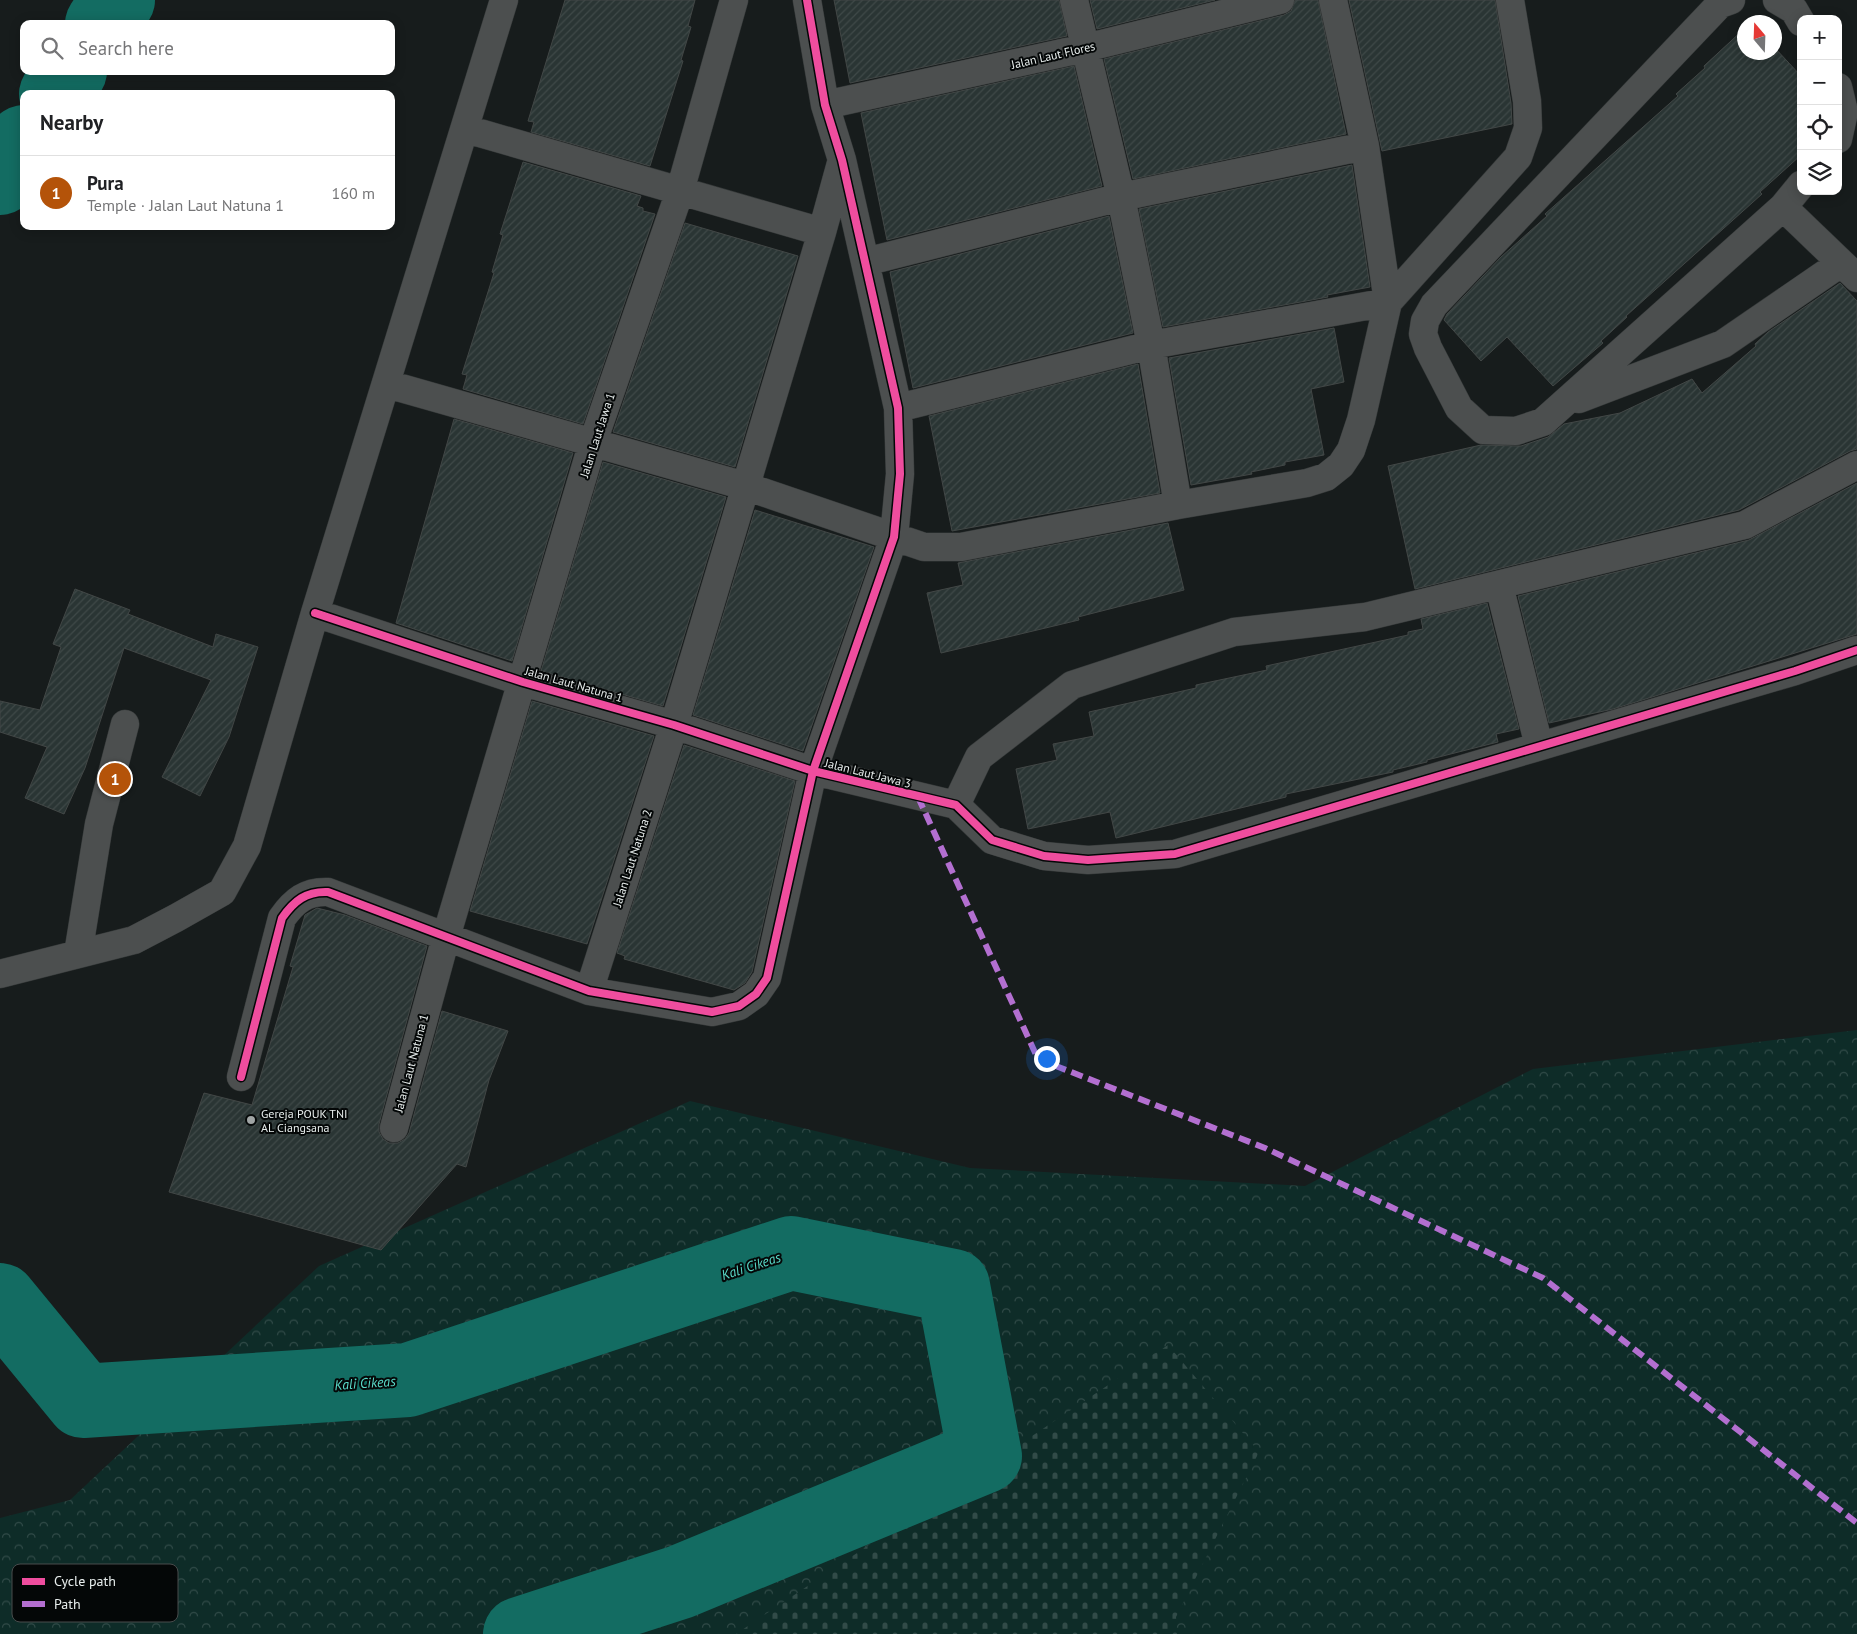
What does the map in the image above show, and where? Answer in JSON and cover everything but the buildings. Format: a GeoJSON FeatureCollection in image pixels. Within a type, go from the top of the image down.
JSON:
{"type":"FeatureCollection","features":[{"type":"Feature","properties":{"kind":"street"},"geometry":{"type":"LineString","coordinates":[[3,973],[134,940],[222,892],[247,846],[322,616],[387,384],[504,0]]}},
{"type":"Feature","properties":{"kind":"street","name":"Jalan Laut Jawa 1"},"geometry":{"type":"LineString","coordinates":[[523,682],[594,442],[680,191],[734,0]]}},
{"type":"Feature","properties":{"kind":"street"},"geometry":{"type":"LineString","coordinates":[[241,1077],[282,918],[290,906],[302,896],[315,892],[328,892],[589,991],[712,1012],[739,1006],[756,994],[767,978],[813,771],[894,537],[900,474],[898,408],[842,160],[826,105],[807,0]]}},
{"type":"Feature","properties":{"kind":"street"},"geometry":{"type":"LineString","coordinates":[[1074,0],[1121,197],[1150,345],[1178,505]]}},
{"type":"Feature","properties":{"kind":"street","name":"Jalan Laut Flores"},"geometry":{"type":"LineString","coordinates":[[826,105],[1085,48],[1280,0]]}},
{"type":"Feature","properties":{"kind":"street"},"geometry":{"type":"LineString","coordinates":[[387,384],[745,486],[924,547],[960,547],[1178,505],[1307,483],[1326,477],[1341,465],[1351,450],[1388,302],[1365,146],[1334,0]]}},
{"type":"Feature","properties":{"kind":"street"},"geometry":{"type":"LineString","coordinates":[[898,408],[1150,345],[1388,302],[1518,157],[1528,128],[1528,101],[1510,0]]}},
{"type":"Feature","properties":{"kind":"street"},"geometry":{"type":"LineString","coordinates":[[1731,0],[1720,4],[1434,305],[1425,321],[1423,334],[1458,408],[1483,430],[1516,431],[1542,422],[1564,405],[1783,207],[1797,190]]}},
{"type":"Feature","properties":{"kind":"street"},"geometry":{"type":"LineString","coordinates":[[1777,0],[1794,10],[1797,15]]}},
{"type":"Feature","properties":{"kind":"street"},"geometry":{"type":"LineString","coordinates":[[1842,104],[1844,112],[1842,121]]}},
{"type":"Feature","properties":{"kind":"street"},"geometry":{"type":"LineString","coordinates":[[466,129],[822,232]]}},
{"type":"Feature","properties":{"kind":"street"},"geometry":{"type":"LineString","coordinates":[[865,262],[1121,197],[1365,146]]}},
{"type":"Feature","properties":{"kind":"street","name":"Jalan Laut Natuna 2"},"geometry":{"type":"LineString","coordinates":[[589,991],[674,725],[842,160]]}},
{"type":"Feature","properties":{"kind":"street"},"geometry":{"type":"LineString","coordinates":[[1564,405],[1723,344],[1849,270],[1783,207]]}},
{"type":"Feature","properties":{"kind":"street"},"geometry":{"type":"LineString","coordinates":[[1857,465],[1745,525],[1365,617],[1234,632],[1072,686],[979,757],[956,805],[992,840],[1044,856],[1088,860],[1175,854],[1795,671],[1857,650]]}},
{"type":"Feature","properties":{"kind":"street"},"geometry":{"type":"LineString","coordinates":[[1499,585],[1539,746]]}},
{"type":"Feature","properties":{"kind":"street","name":"Jalan Laut Natuna 1"},"geometry":{"type":"LineString","coordinates":[[322,616],[523,682],[674,725],[813,771]]}},
{"type":"Feature","properties":{"kind":"street","name":"Jalan Laut Natuna 1"},"geometry":{"type":"LineString","coordinates":[[394,1128],[446,936],[523,682]]}},
{"type":"Feature","properties":{"kind":"street"},"geometry":{"type":"LineString","coordinates":[[78,954],[99,824],[125,724]]}},
{"type":"Feature","properties":{"kind":"street","name":"Jalan Laut Jawa 3"},"geometry":{"type":"LineString","coordinates":[[813,771],[956,805]]}},
{"type":"Feature","properties":{"kind":"green space"},"geometry":{"type":"Polygon","coordinates":[[[1857,1030],[1857,1634],[0,1634],[0,1518],[70,1500],[319,1266],[690,1101],[970,1168],[1305,1186],[1533,1069],[1857,1030]]]}},
{"type":"Feature","properties":{"kind":"green space"},"geometry":{"type":"Polygon","coordinates":[[[1168,1345],[1259,1452],[1176,1617],[1177,1634],[736,1634],[1168,1345]]]}},
{"type":"Feature","properties":{"kind":"waterway","name":"Kali Cikeas"},"geometry":{"type":"LineString","coordinates":[[105,20],[118,0]]}},
{"type":"Feature","properties":{"kind":"waterway","name":"Kali Cikeas"},"geometry":{"type":"LineString","coordinates":[[58,90],[68,75]]}},
{"type":"Feature","properties":{"kind":"waterway","name":"Kali Cikeas"},"geometry":{"type":"LineString","coordinates":[[0,178],[20,148]]}},
{"type":"Feature","properties":{"kind":"waterway","name":"Kali Cikeas"},"geometry":{"type":"LineString","coordinates":[[0,1300],[83,1401],[408,1380],[791,1253],[953,1286],[985,1456],[680,1582],[520,1634]]}},
{"type":"Feature","properties":{"kind":"marked path"},"geometry":{"type":"LineString","coordinates":[[918,797],[1038,1059],[1265,1148],[1543,1278],[1857,1523]]}},
{"type":"Feature","properties":{"kind":"cycle path"},"geometry":{"type":"LineString","coordinates":[[241,1077],[282,918],[296,902],[313,893],[328,892],[589,991],[712,1012],[739,1006],[756,994],[767,978],[813,771],[894,537],[900,474],[898,408],[842,160],[825,105],[807,0]]}},
{"type":"Feature","properties":{"kind":"cycle path"},"geometry":{"type":"LineString","coordinates":[[315,613],[523,682],[674,725],[813,771],[956,805],[992,840],[1044,856],[1088,860],[1175,854],[1795,671],[1857,650]]}},
{"type":"Feature","properties":{"kind":"place","name":"Pura"},"geometry":{"type":"Point","coordinates":[115,779]}},
{"type":"Feature","properties":{"kind":"place","name":"Gereja POUK TNI AL Ciangsana"},"geometry":{"type":"Point","coordinates":[251,1120]}}]}
